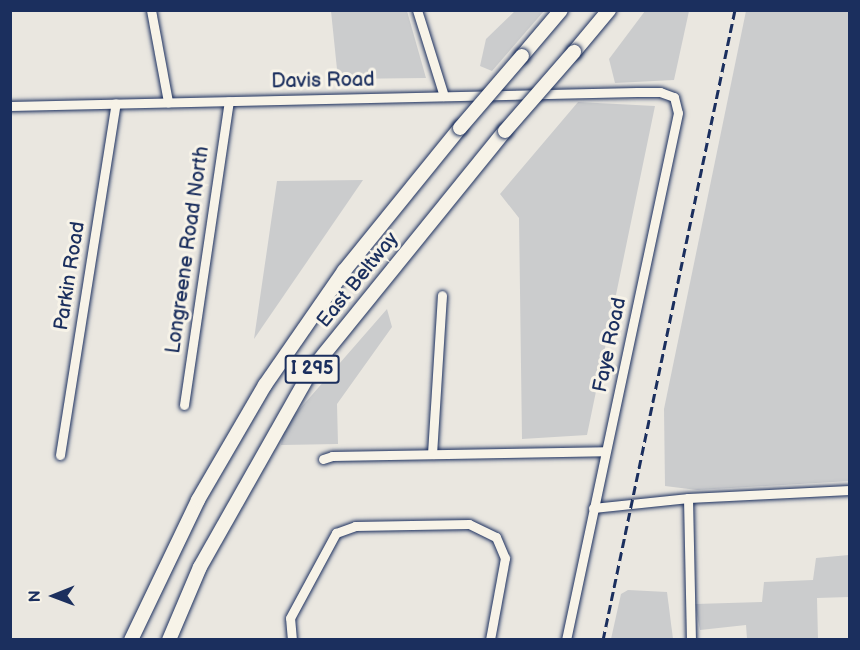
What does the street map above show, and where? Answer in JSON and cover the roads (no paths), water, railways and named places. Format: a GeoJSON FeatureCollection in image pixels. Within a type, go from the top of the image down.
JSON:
{"type":"FeatureCollection","features":[{"type":"Feature","properties":{"kind":"highway","name":"East Beltway"},"geometry":{"type":"LineString","coordinates":[[131,639],[198,500],[266,385],[344,271],[460,128],[561,10]]}},
{"type":"Feature","properties":{"kind":"highway","name":"East Beltway"},"geometry":{"type":"LineString","coordinates":[[169,639],[200,567],[312,369],[505,131],[609,10]]}},
{"type":"Feature","properties":{"kind":"street"},"geometry":{"type":"LineString","coordinates":[[151,10],[168,102]]}},
{"type":"Feature","properties":{"kind":"street"},"geometry":{"type":"LineString","coordinates":[[417,10],[444,96]]}},
{"type":"Feature","properties":{"kind":"street","name":"Davis Road"},"geometry":{"type":"LineString","coordinates":[[10,106],[637,92]]}},
{"type":"Feature","properties":{"kind":"street","name":"Faye Road"},"geometry":{"type":"LineString","coordinates":[[566,639],[678,112],[674,97],[668,93],[637,92]]}},
{"type":"Feature","properties":{"kind":"street","name":"Longreene Road North"},"geometry":{"type":"LineString","coordinates":[[184,405],[229,101]]}},
{"type":"Feature","properties":{"kind":"street","name":"Parkin Road"},"geometry":{"type":"LineString","coordinates":[[60,455],[116,104]]}},
{"type":"Feature","properties":{"kind":"street"},"geometry":{"type":"LineString","coordinates":[[432,454],[442,295]]}},
{"type":"Feature","properties":{"kind":"street"},"geometry":{"type":"LineString","coordinates":[[323,459],[432,454],[605,451]]}},
{"type":"Feature","properties":{"kind":"street"},"geometry":{"type":"LineString","coordinates":[[593,508],[688,498],[849,490]]}},
{"type":"Feature","properties":{"kind":"street"},"geometry":{"type":"LineString","coordinates":[[688,498],[691,639]]}},
{"type":"Feature","properties":{"kind":"street"},"geometry":{"type":"LineString","coordinates":[[280,639],[291,638],[290,618],[329,541],[344,529],[468,524],[479,525],[496,537],[502,547],[506,569],[490,639]]}},
{"type":"Feature","properties":{"kind":"street"},"geometry":{"type":"LineString","coordinates":[[496,537],[505,531]]}},
{"type":"Feature","properties":{"kind":"railway"},"geometry":{"type":"LineString","coordinates":[[603,640],[735,10]]}}]}
